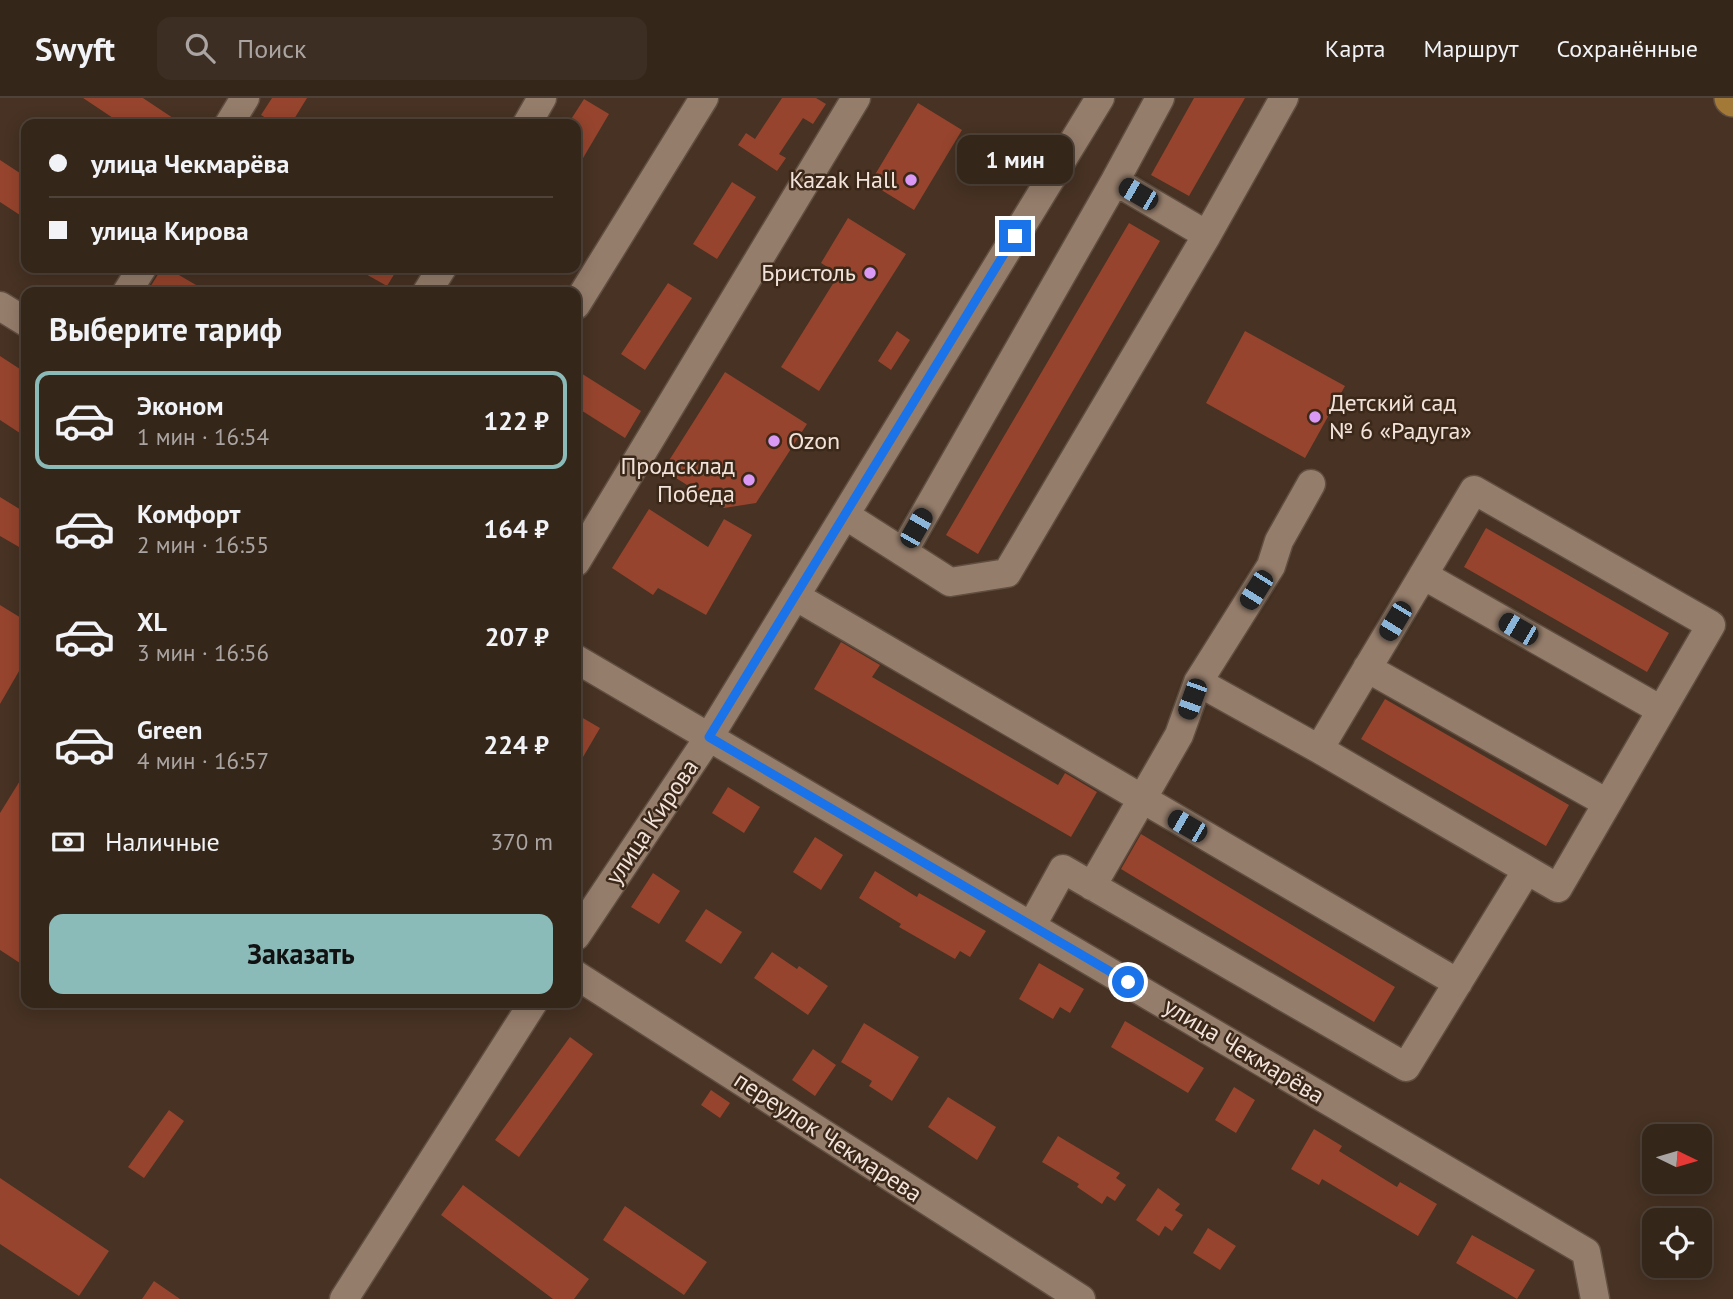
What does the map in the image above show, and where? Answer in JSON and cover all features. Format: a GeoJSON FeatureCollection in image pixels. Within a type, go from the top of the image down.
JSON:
{"type":"FeatureCollection","features":[{"type":"Feature","properties":{"kind":"street"},"geometry":{"type":"LineString","coordinates":[[232,119],[245,98]]}},
{"type":"Feature","properties":{"kind":"street"},"geometry":{"type":"LineString","coordinates":[[530,119],[542,98]]}},
{"type":"Feature","properties":{"kind":"street"},"geometry":{"type":"LineString","coordinates":[[581,297],[704,98]]}},
{"type":"Feature","properties":{"kind":"street"},"geometry":{"type":"LineString","coordinates":[[581,554],[856,98]]}},
{"type":"Feature","properties":{"kind":"street","name":"улица Кирова"},"geometry":{"type":"LineString","coordinates":[[581,929],[709,737],[1100,98]]}},
{"type":"Feature","properties":{"kind":"street"},"geometry":{"type":"LineString","coordinates":[[903,552],[1160,98]]}},
{"type":"Feature","properties":{"kind":"street"},"geometry":{"type":"LineString","coordinates":[[845,515],[950,582],[1007,573],[1284,98]]}},
{"type":"Feature","properties":{"kind":"street"},"geometry":{"type":"LineString","coordinates":[[1115,181],[1207,234]]}},
{"type":"Feature","properties":{"kind":"street"},"geometry":{"type":"LineString","coordinates":[[0,306],[21,319]]}},
{"type":"Feature","properties":{"kind":"street"},"geometry":{"type":"LineString","coordinates":[[1092,886],[1179,735],[1198,682],[1271,566],[1279,541],[1311,484]]}},
{"type":"Feature","properties":{"kind":"street"},"geometry":{"type":"LineString","coordinates":[[1198,682],[1558,888],[1711,625],[1474,490],[1319,749]]}},
{"type":"Feature","properties":{"kind":"street"},"geometry":{"type":"LineString","coordinates":[[1423,575],[1661,710]]}},
{"type":"Feature","properties":{"kind":"street"},"geometry":{"type":"LineString","coordinates":[[795,596],[1458,983]]}},
{"type":"Feature","properties":{"kind":"street","name":"улица Чекмарёва"},"geometry":{"type":"LineString","coordinates":[[581,662],[1586,1252],[1595,1299]]}},
{"type":"Feature","properties":{"kind":"street"},"geometry":{"type":"LineString","coordinates":[[1367,668],[1607,803]]}},
{"type":"Feature","properties":{"kind":"street"},"geometry":{"type":"LineString","coordinates":[[1032,925],[1063,869],[1406,1067],[1527,870]]}},
{"type":"Feature","properties":{"kind":"street","name":"переулок Чекмарева"},"geometry":{"type":"LineString","coordinates":[[581,978],[1081,1299]]}},
{"type":"Feature","properties":{"kind":"street"},"geometry":{"type":"LineString","coordinates":[[344,1299],[530,1008]]}},
{"type":"Feature","properties":{"kind":"building"},"geometry":{"type":"Polygon","coordinates":[[[83,98],[143,98],[174,119],[114,119],[83,98]]]}},
{"type":"Feature","properties":{"kind":"building"},"geometry":{"type":"Polygon","coordinates":[[[272,98],[307,98],[294,119],[268,119],[261,115],[272,98]]]}},
{"type":"Feature","properties":{"kind":"building"},"geometry":{"type":"Polygon","coordinates":[[[782,98],[816,98],[826,104],[813,124],[803,118],[779,154],[786,158],[777,171],[738,145],[746,133],[755,139],[782,98]]]}},
{"type":"Feature","properties":{"kind":"building"},"geometry":{"type":"Polygon","coordinates":[[[1194,98],[1245,98],[1189,196],[1151,175],[1194,98]]]}},
{"type":"Feature","properties":{"kind":"building"},"geometry":{"type":"Polygon","coordinates":[[[584,99],[609,114],[581,162],[581,119],[571,119],[584,99]]]}},
{"type":"Feature","properties":{"kind":"building"},"geometry":{"type":"Polygon","coordinates":[[[918,103],[962,130],[914,210],[870,183],[918,103]]]}},
{"type":"Feature","properties":{"kind":"building"},"geometry":{"type":"Polygon","coordinates":[[[0,160],[21,174],[21,216],[0,202],[0,160]]]}},
{"type":"Feature","properties":{"kind":"building"},"geometry":{"type":"Polygon","coordinates":[[[732,182],[756,197],[717,259],[693,244],[732,182]]]}},
{"type":"Feature","properties":{"kind":"building"},"geometry":{"type":"Polygon","coordinates":[[[848,218],[906,254],[819,391],[781,367],[839,274],[821,263],[848,218]]]}},
{"type":"Feature","properties":{"kind":"building"},"geometry":{"type":"Polygon","coordinates":[[[1129,223],[1160,241],[978,554],[946,535],[1129,223]]]}},
{"type":"Feature","properties":{"kind":"building"},"geometry":{"type":"Polygon","coordinates":[[[159,273],[176,273],[199,287],[150,287],[159,273]]]}},
{"type":"Feature","properties":{"kind":"building"},"geometry":{"type":"Polygon","coordinates":[[[364,273],[395,273],[387,286],[364,273]]]}},
{"type":"Feature","properties":{"kind":"building"},"geometry":{"type":"Polygon","coordinates":[[[668,283],[692,298],[645,370],[621,354],[668,283]]]}},
{"type":"Feature","properties":{"kind":"building"},"geometry":{"type":"Polygon","coordinates":[[[897,331],[910,340],[891,370],[878,361],[897,331]]]}},
{"type":"Feature","properties":{"kind":"building"},"geometry":{"type":"Polygon","coordinates":[[[1245,331],[1345,386],[1305,458],[1206,403],[1245,331]]]}},
{"type":"Feature","properties":{"kind":"building"},"geometry":{"type":"Polygon","coordinates":[[[0,356],[21,370],[21,434],[0,420],[0,356]]]}},
{"type":"Feature","properties":{"kind":"building"},"geometry":{"type":"Polygon","coordinates":[[[725,372],[807,424],[756,503],[724,508],[663,470],[725,372]]]}},
{"type":"Feature","properties":{"kind":"building"},"geometry":{"type":"Polygon","coordinates":[[[581,373],[641,411],[625,438],[581,410],[581,373]]]}},
{"type":"Feature","properties":{"kind":"building"},"geometry":{"type":"Polygon","coordinates":[[[0,497],[21,510],[21,548],[0,536],[0,497]]]}},
{"type":"Feature","properties":{"kind":"building"},"geometry":{"type":"Polygon","coordinates":[[[649,509],[708,547],[724,519],[752,535],[706,615],[658,588],[653,595],[612,568],[649,509]]]}},
{"type":"Feature","properties":{"kind":"building"},"geometry":{"type":"Polygon","coordinates":[[[1486,528],[1669,633],[1647,672],[1464,567],[1486,528]]]}},
{"type":"Feature","properties":{"kind":"building"},"geometry":{"type":"Polygon","coordinates":[[[0,605],[21,618],[21,668],[0,704],[0,605]]]}},
{"type":"Feature","properties":{"kind":"building"},"geometry":{"type":"Polygon","coordinates":[[[841,642],[880,665],[872,677],[1058,785],[1065,773],[1097,792],[1071,837],[814,689],[841,642]]]}},
{"type":"Feature","properties":{"kind":"building"},"geometry":{"type":"Polygon","coordinates":[[[1385,699],[1569,805],[1546,846],[1361,739],[1385,699]]]}},
{"type":"Feature","properties":{"kind":"building"},"geometry":{"type":"Polygon","coordinates":[[[581,717],[600,728],[581,760],[581,717]]]}},
{"type":"Feature","properties":{"kind":"building"},"geometry":{"type":"Polygon","coordinates":[[[21,779],[21,964],[0,950],[0,813],[21,779]]]}},
{"type":"Feature","properties":{"kind":"building"},"geometry":{"type":"Polygon","coordinates":[[[728,787],[760,807],[744,833],[712,813],[728,787]]]}},
{"type":"Feature","properties":{"kind":"building"},"geometry":{"type":"Polygon","coordinates":[[[1141,834],[1395,987],[1374,1022],[1121,869],[1141,834]]]}},
{"type":"Feature","properties":{"kind":"building"},"geometry":{"type":"Polygon","coordinates":[[[815,837],[843,855],[821,890],[793,872],[815,837]]]}},
{"type":"Feature","properties":{"kind":"building"},"geometry":{"type":"Polygon","coordinates":[[[875,871],[917,897],[919,893],[986,931],[970,957],[960,951],[955,959],[899,927],[901,924],[859,898],[875,871]]]}},
{"type":"Feature","properties":{"kind":"building"},"geometry":{"type":"Polygon","coordinates":[[[653,873],[680,891],[659,924],[631,907],[653,873]]]}},
{"type":"Feature","properties":{"kind":"building"},"geometry":{"type":"Polygon","coordinates":[[[706,909],[742,932],[721,964],[685,941],[706,909]]]}},
{"type":"Feature","properties":{"kind":"building"},"geometry":{"type":"Polygon","coordinates":[[[772,952],[828,986],[808,1015],[754,978],[772,952]]]}},
{"type":"Feature","properties":{"kind":"building"},"geometry":{"type":"Polygon","coordinates":[[[1039,963],[1084,989],[1070,1013],[1060,1007],[1053,1019],[1019,999],[1039,963]]]}},
{"type":"Feature","properties":{"kind":"building"},"geometry":{"type":"Polygon","coordinates":[[[1125,1021],[1204,1068],[1188,1093],[1111,1047],[1125,1021]]]}},
{"type":"Feature","properties":{"kind":"building"},"geometry":{"type":"Polygon","coordinates":[[[864,1023],[919,1057],[892,1101],[869,1086],[872,1081],[841,1062],[864,1023]]]}},
{"type":"Feature","properties":{"kind":"building"},"geometry":{"type":"Polygon","coordinates":[[[570,1037],[593,1054],[519,1157],[495,1140],[570,1037]]]}},
{"type":"Feature","properties":{"kind":"building"},"geometry":{"type":"Polygon","coordinates":[[[813,1049],[836,1065],[815,1096],[792,1080],[813,1049]]]}},
{"type":"Feature","properties":{"kind":"building"},"geometry":{"type":"Polygon","coordinates":[[[1234,1087],[1255,1100],[1236,1133],[1215,1120],[1234,1087]]]}},
{"type":"Feature","properties":{"kind":"building"},"geometry":{"type":"Polygon","coordinates":[[[711,1090],[730,1103],[720,1118],[701,1105],[711,1090]]]}},
{"type":"Feature","properties":{"kind":"building"},"geometry":{"type":"Polygon","coordinates":[[[948,1097],[996,1127],[977,1160],[928,1127],[948,1097]]]}},
{"type":"Feature","properties":{"kind":"building"},"geometry":{"type":"Polygon","coordinates":[[[169,1110],[184,1121],[144,1178],[128,1167],[169,1110]]]}},
{"type":"Feature","properties":{"kind":"building"},"geometry":{"type":"Polygon","coordinates":[[[1314,1129],[1342,1146],[1339,1151],[1397,1187],[1400,1182],[1437,1204],[1418,1236],[1322,1179],[1319,1185],[1291,1169],[1314,1129]]]}},
{"type":"Feature","properties":{"kind":"building"},"geometry":{"type":"Polygon","coordinates":[[[1058,1136],[1120,1173],[1116,1178],[1126,1185],[1115,1201],[1107,1196],[1102,1204],[1077,1187],[1079,1184],[1042,1162],[1058,1136]]]}},
{"type":"Feature","properties":{"kind":"building"},"geometry":{"type":"Polygon","coordinates":[[[0,1178],[109,1251],[79,1296],[0,1244],[0,1178]]]}},
{"type":"Feature","properties":{"kind":"building"},"geometry":{"type":"Polygon","coordinates":[[[463,1185],[589,1279],[574,1299],[553,1299],[441,1215],[463,1185]]]}},
{"type":"Feature","properties":{"kind":"building"},"geometry":{"type":"Polygon","coordinates":[[[1158,1188],[1180,1204],[1175,1210],[1183,1215],[1172,1231],[1165,1226],[1159,1236],[1136,1220],[1158,1188]]]}},
{"type":"Feature","properties":{"kind":"building"},"geometry":{"type":"Polygon","coordinates":[[[625,1206],[707,1262],[684,1295],[603,1240],[625,1206]]]}},
{"type":"Feature","properties":{"kind":"building"},"geometry":{"type":"Polygon","coordinates":[[[1208,1228],[1236,1246],[1220,1270],[1193,1253],[1208,1228]]]}},
{"type":"Feature","properties":{"kind":"building"},"geometry":{"type":"Polygon","coordinates":[[[1472,1235],[1535,1270],[1517,1299],[1456,1263],[1472,1235]]]}},
{"type":"Feature","properties":{"kind":"building"},"geometry":{"type":"Polygon","coordinates":[[[154,1281],[180,1299],[142,1299],[154,1281]]]}},
{"type":"Feature","properties":{"kind":"place","name":"Kazak Hall"},"geometry":{"type":"Point","coordinates":[911,180]}},
{"type":"Feature","properties":{"kind":"place","name":"Бристоль"},"geometry":{"type":"Point","coordinates":[870,273]}},
{"type":"Feature","properties":{"kind":"place","name":"Детский сад № 6 «Радуга»"},"geometry":{"type":"Point","coordinates":[1315,417]}},
{"type":"Feature","properties":{"kind":"place","name":"Ozon"},"geometry":{"type":"Point","coordinates":[774,441]}},
{"type":"Feature","properties":{"kind":"place","name":"Продсклад Победа"},"geometry":{"type":"Point","coordinates":[749,480]}},
{"type":"Feature","properties":{"kind":"route"},"geometry":{"type":"LineString","coordinates":[[1015,236],[709,737],[1128,982]]}}]}
